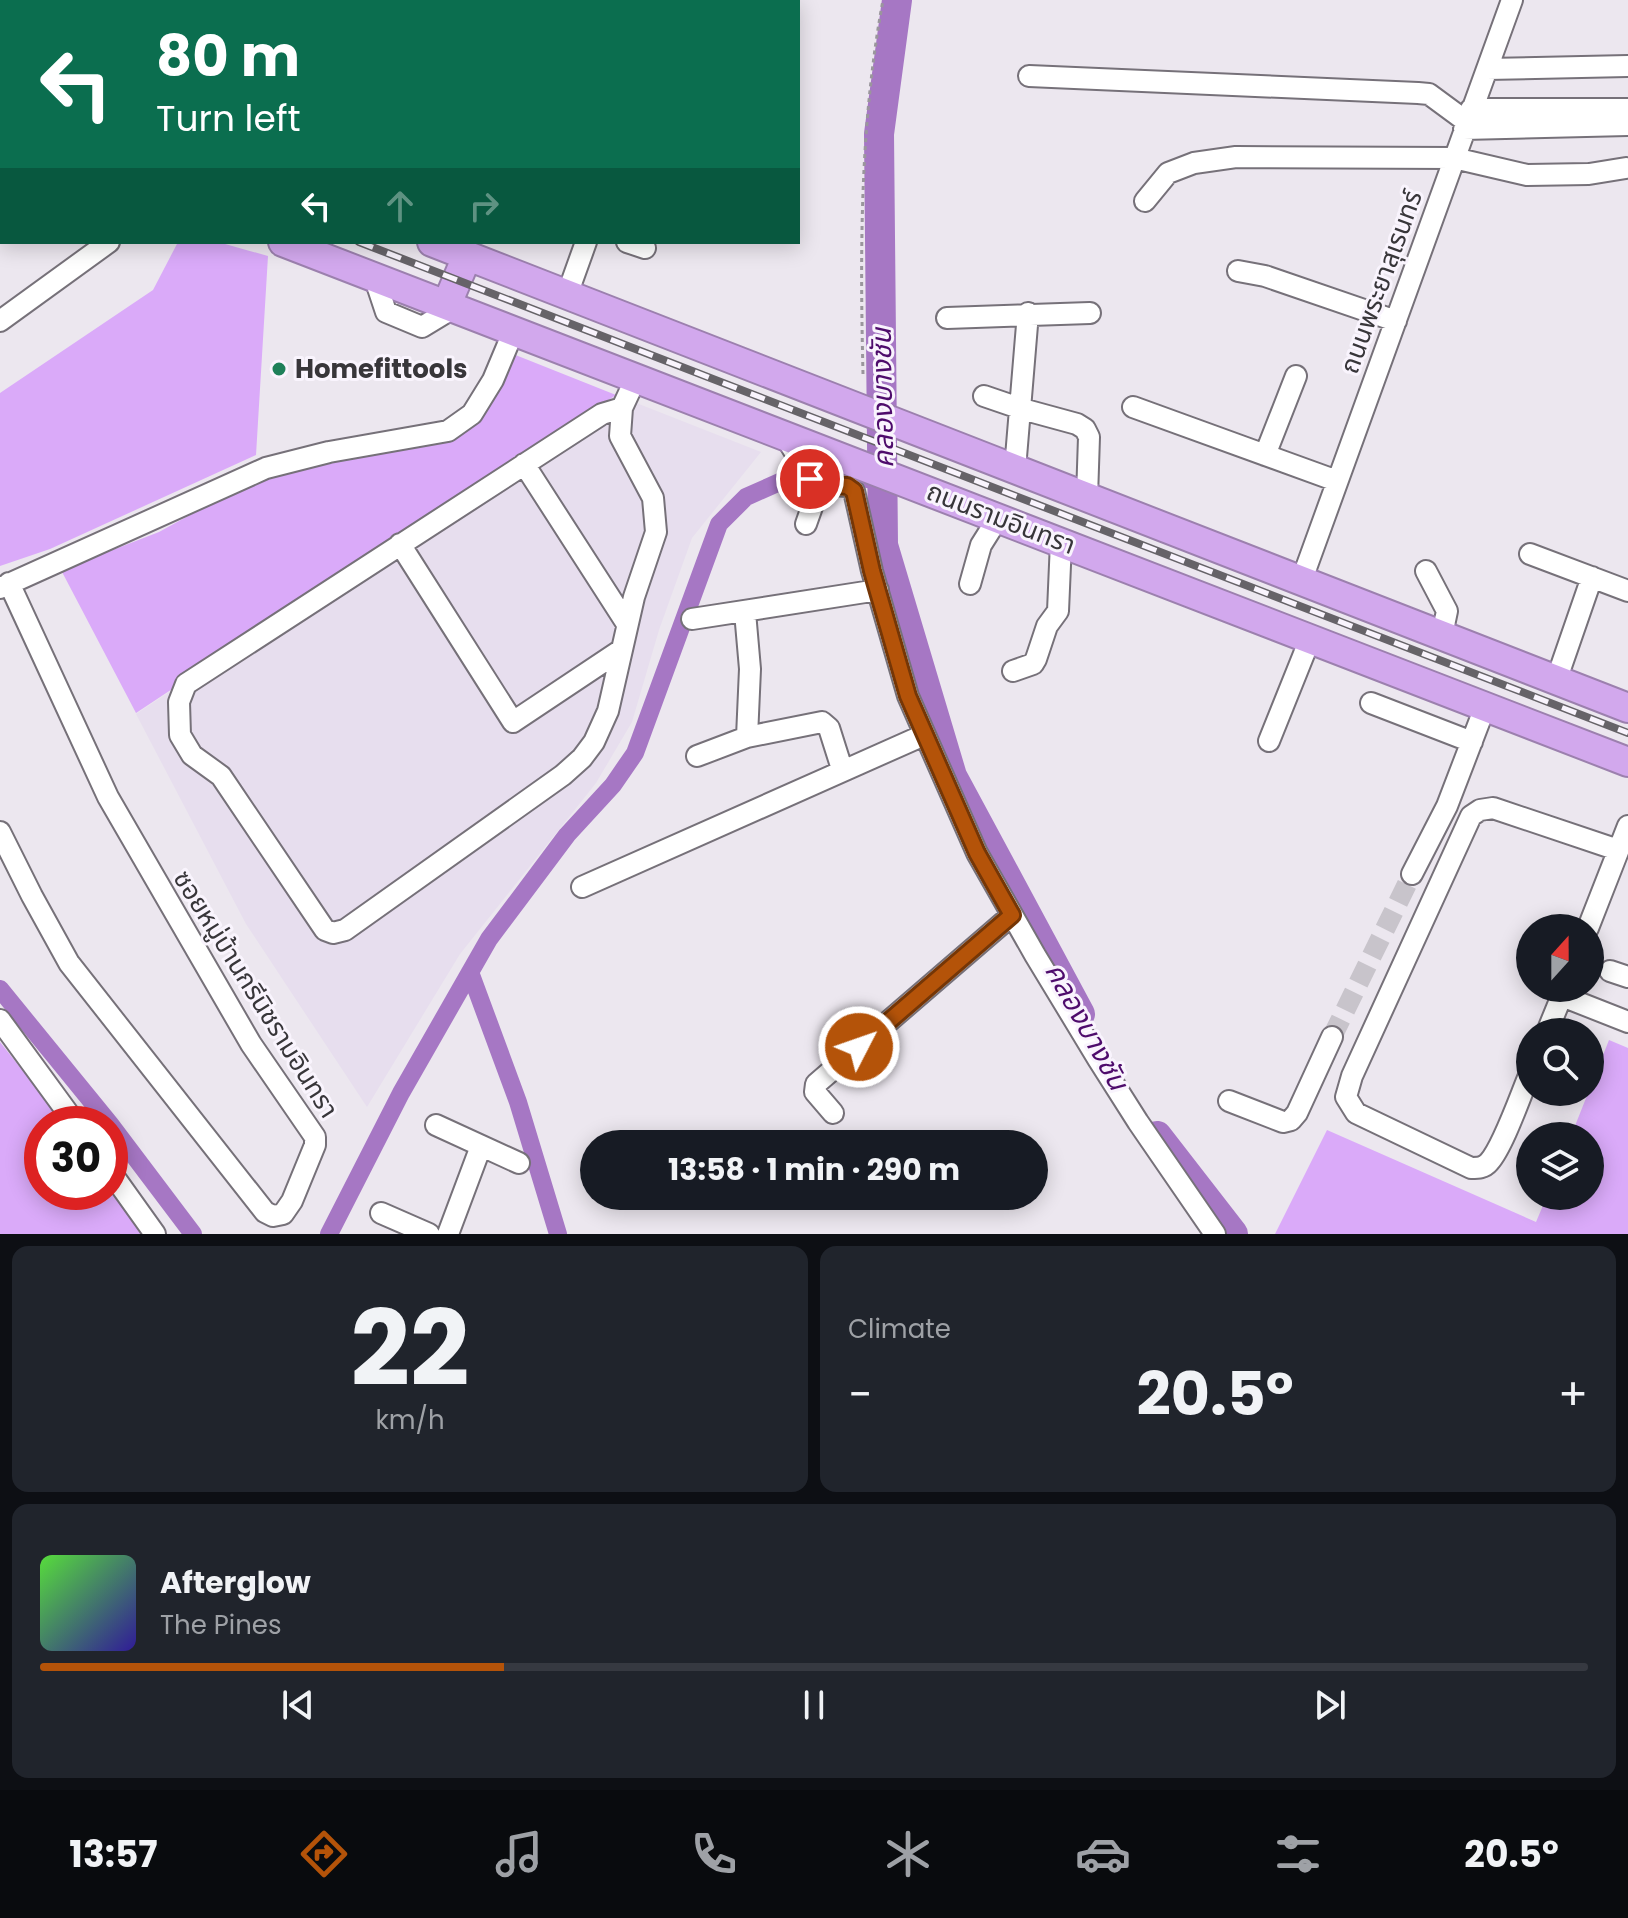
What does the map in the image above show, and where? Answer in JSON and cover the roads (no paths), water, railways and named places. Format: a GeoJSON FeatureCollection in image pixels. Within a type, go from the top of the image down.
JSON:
{"type":"FeatureCollection","features":[{"type":"Feature","properties":{"kind":"highway","name":"ถนนรามอินทรา"},"geometry":{"type":"LineString","coordinates":[[288,244],[784,434],[813,470],[909,482],[1628,762]]}},
{"type":"Feature","properties":{"kind":"highway","name":"ถนนรามอินทรา"},"geometry":{"type":"LineString","coordinates":[[451,247],[913,431],[1628,708]]}},
{"type":"Feature","properties":{"kind":"highway"},"geometry":{"type":"LineString","coordinates":[[451,247],[451,306]]}},
{"type":"Feature","properties":{"kind":"street","name":"ถนนพระยาสุเรนทร์"},"geometry":{"type":"LineString","coordinates":[[1301,582],[1512,0]]}},
{"type":"Feature","properties":{"kind":"street"},"geometry":{"type":"LineString","coordinates":[[1487,69],[1628,66]]}},
{"type":"Feature","properties":{"kind":"street"},"geometry":{"type":"LineString","coordinates":[[1029,76],[1418,93],[1429,94],[1467,120],[1628,125]]}},
{"type":"Feature","properties":{"kind":"street"},"geometry":{"type":"LineString","coordinates":[[1467,120],[1628,109]]}},
{"type":"Feature","properties":{"kind":"street"},"geometry":{"type":"LineString","coordinates":[[1145,201],[1168,173],[1194,163],[1236,157],[1454,158],[1527,175],[1589,174],[1626,168]]}},
{"type":"Feature","properties":{"kind":"street"},"geometry":{"type":"LineString","coordinates":[[0,321],[106,244]]}},
{"type":"Feature","properties":{"kind":"street"},"geometry":{"type":"LineString","coordinates":[[567,295],[585,244]]}},
{"type":"Feature","properties":{"kind":"street"},"geometry":{"type":"LineString","coordinates":[[1238,271],[1265,276],[1396,321]]}},
{"type":"Feature","properties":{"kind":"street"},"geometry":{"type":"LineString","coordinates":[[1015,469],[1028,313]]}},
{"type":"Feature","properties":{"kind":"street"},"geometry":{"type":"LineString","coordinates":[[947,318],[1090,313]]}},
{"type":"Feature","properties":{"kind":"street","name":"ซอยหมู่บ้านกรีนิชรามอินทรา"},"geometry":{"type":"LineString","coordinates":[[0,832],[69,963],[265,1212],[273,1216],[283,1214],[292,1201],[315,1145],[315,1137],[251,1044],[115,809],[5,585],[266,468],[329,452],[448,431],[472,414],[493,380],[514,330]]}},
{"type":"Feature","properties":{"kind":"street"},"geometry":{"type":"LineString","coordinates":[[1265,455],[1296,376]]}},
{"type":"Feature","properties":{"kind":"street"},"geometry":{"type":"LineString","coordinates":[[622,408],[602,414],[186,684],[179,702],[180,735],[192,755],[221,776],[325,930],[333,933],[345,930],[563,775],[594,742],[616,687],[627,624],[656,532],[657,513],[653,498],[620,436],[622,408],[636,378]]}},
{"type":"Feature","properties":{"kind":"street"},"geometry":{"type":"LineString","coordinates":[[984,396],[1085,429],[1089,437],[1087,497]]}},
{"type":"Feature","properties":{"kind":"street"},"geometry":{"type":"LineString","coordinates":[[1133,407],[1337,481]]}},
{"type":"Feature","properties":{"kind":"street"},"geometry":{"type":"LineString","coordinates":[[524,464],[627,624]]}},
{"type":"Feature","properties":{"kind":"street"},"geometry":{"type":"LineString","coordinates":[[806,524],[812,507],[813,470],[854,491],[908,696],[977,853],[1138,1122],[1215,1234]]}},
{"type":"Feature","properties":{"kind":"street"},"geometry":{"type":"LineString","coordinates":[[970,584],[981,545],[998,518]]}},
{"type":"Feature","properties":{"kind":"street"},"geometry":{"type":"LineString","coordinates":[[1013,671],[1033,664],[1047,626],[1058,611],[1061,542]]}},
{"type":"Feature","properties":{"kind":"street"},"geometry":{"type":"LineString","coordinates":[[400,544],[513,722],[621,650]]}},
{"type":"Feature","properties":{"kind":"street"},"geometry":{"type":"LineString","coordinates":[[1530,554],[1628,591]]}},
{"type":"Feature","properties":{"kind":"street"},"geometry":{"type":"LineString","coordinates":[[1426,571],[1447,611],[1442,635]]}},
{"type":"Feature","properties":{"kind":"street"},"geometry":{"type":"LineString","coordinates":[[1556,681],[1592,577]]}},
{"type":"Feature","properties":{"kind":"street"},"geometry":{"type":"LineString","coordinates":[[692,619],[878,590]]}},
{"type":"Feature","properties":{"kind":"street"},"geometry":{"type":"LineString","coordinates":[[745,612],[750,669],[747,737]]}},
{"type":"Feature","properties":{"kind":"street"},"geometry":{"type":"LineString","coordinates":[[1269,741],[1310,639]]}},
{"type":"Feature","properties":{"kind":"street"},"geometry":{"type":"LineString","coordinates":[[1371,703],[1472,742]]}},
{"type":"Feature","properties":{"kind":"street"},"geometry":{"type":"LineString","coordinates":[[1412,874],[1447,806],[1485,707]]}},
{"type":"Feature","properties":{"kind":"street"},"geometry":{"type":"LineString","coordinates":[[697,756],[747,737],[822,722],[829,728],[842,769]]}},
{"type":"Feature","properties":{"kind":"street"},"geometry":{"type":"LineString","coordinates":[[582,887],[924,735]]}},
{"type":"Feature","properties":{"kind":"street"},"geometry":{"type":"LineString","coordinates":[[1516,1105],[1488,1165],[1471,1168],[1356,1113],[1346,1097],[1352,1076],[1471,816],[1480,810],[1493,808],[1618,850]]}},
{"type":"Feature","properties":{"kind":"street"},"geometry":{"type":"LineString","coordinates":[[1593,914],[1628,826]]}},
{"type":"Feature","properties":{"kind":"street"},"geometry":{"type":"LineString","coordinates":[[833,1113],[815,1092],[816,1084],[1012,915]]}},
{"type":"Feature","properties":{"kind":"street"},"geometry":{"type":"LineString","coordinates":[[1587,1002],[1628,1022]]}},
{"type":"Feature","properties":{"kind":"street"},"geometry":{"type":"LineString","coordinates":[[0,1020],[63,1106]]}},
{"type":"Feature","properties":{"kind":"street"},"geometry":{"type":"LineString","coordinates":[[1229,1101],[1283,1122],[1291,1120],[1332,1037]]}},
{"type":"Feature","properties":{"kind":"street"},"geometry":{"type":"LineString","coordinates":[[436,1125],[519,1163]]}},
{"type":"Feature","properties":{"kind":"street"},"geometry":{"type":"LineString","coordinates":[[448,1234],[481,1146]]}},
{"type":"Feature","properties":{"kind":"street"},"geometry":{"type":"LineString","coordinates":[[128,1196],[155,1234]]}},
{"type":"Feature","properties":{"kind":"street"},"geometry":{"type":"LineString","coordinates":[[381,1213],[429,1234]]}},
{"type":"Feature","properties":{"kind":"waterway","name":"คลองบางชัน"},"geometry":{"type":"LineString","coordinates":[[897,0],[879,134],[883,545],[952,776],[1080,1014]]}},
{"type":"Feature","properties":{"kind":"waterway"},"geometry":{"type":"LineString","coordinates":[[329,1234],[401,1093],[489,939],[567,835],[613,785],[635,753],[719,524],[746,497],[782,481],[825,471],[872,480]]}},
{"type":"Feature","properties":{"kind":"waterway"},"geometry":{"type":"LineString","coordinates":[[470,972],[518,1102],[558,1234]]}},
{"type":"Feature","properties":{"kind":"waterway"},"geometry":{"type":"LineString","coordinates":[[0,989],[95,1106]]}},
{"type":"Feature","properties":{"kind":"waterway","name":"คลองบางชัน"},"geometry":{"type":"LineString","coordinates":[[1157,1136],[1233,1234]]}},
{"type":"Feature","properties":{"kind":"waterway"},"geometry":{"type":"LineString","coordinates":[[128,1148],[193,1234]]}},
{"type":"Feature","properties":{"kind":"tunnel"},"geometry":{"type":"LineString","coordinates":[[1332,1037],[1412,874]]}},
{"type":"Feature","properties":{"kind":"railway"},"geometry":{"type":"LineString","coordinates":[[364,244],[1628,733]]}},
{"type":"Feature","properties":{"kind":"place","name":"Homefittools"},"geometry":{"type":"Point","coordinates":[279,369]}}]}
